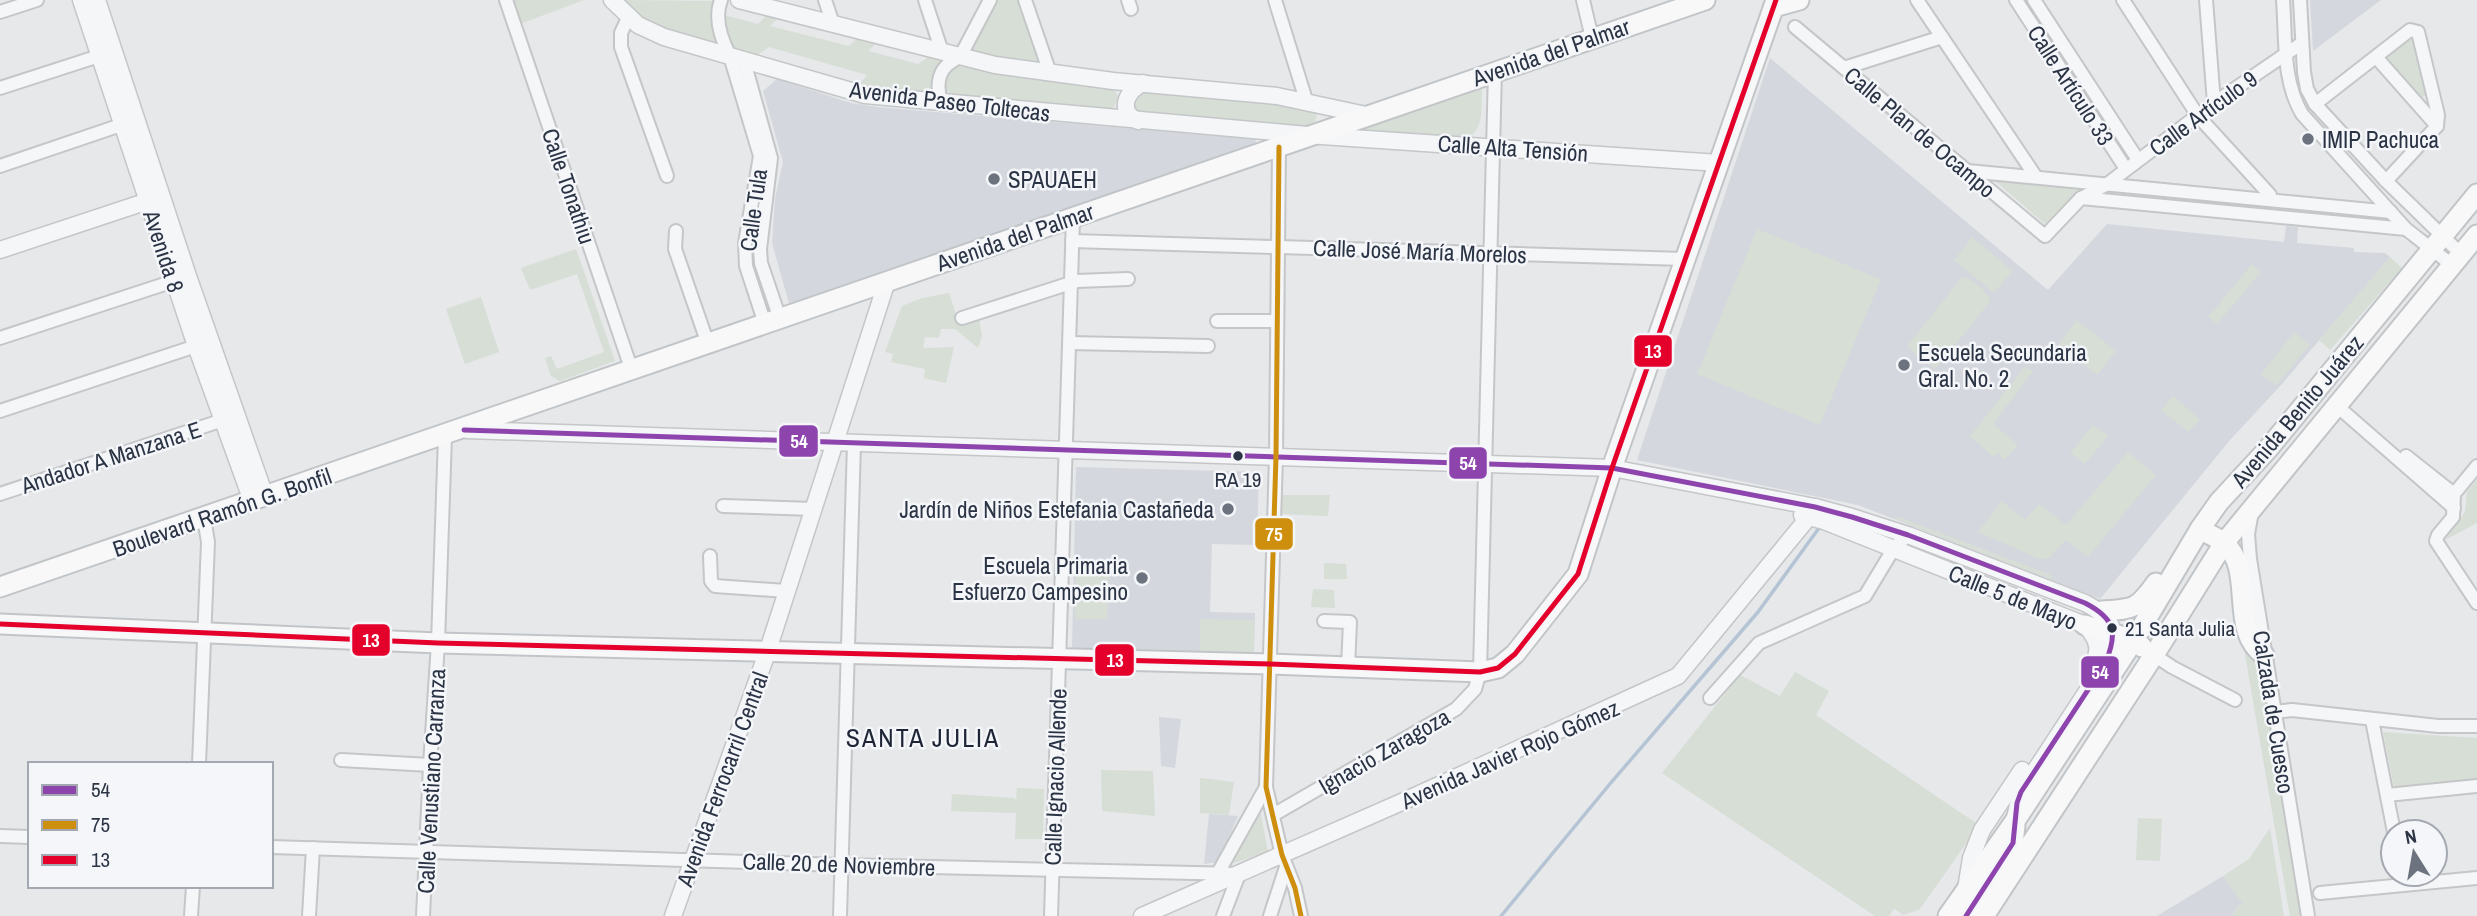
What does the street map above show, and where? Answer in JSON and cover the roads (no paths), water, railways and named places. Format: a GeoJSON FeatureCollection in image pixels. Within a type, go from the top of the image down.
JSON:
{"type":"FeatureCollection","features":[{"type":"Feature","properties":{"kind":"main road","name":"Avenida del Palmar"},"geometry":{"type":"LineString","coordinates":[[444,436],[1279,147],[1307,135],[1705,0]]}},
{"type":"Feature","properties":{"kind":"main road"},"geometry":{"type":"LineString","coordinates":[[0,624],[439,643],[767,653],[1059,658],[1480,672],[1498,668],[1514,653],[1578,574],[1684,259],[1775,4],[1799,0]]}},
{"type":"Feature","properties":{"kind":"main road","name":"Avenida Benito Juárez"},"geometry":{"type":"LineString","coordinates":[[1948,916],[2015,821],[2134,640],[2219,502],[2268,449],[2477,194]]}},
{"type":"Feature","properties":{"kind":"main road","name":"Avenida Benito Juárez"},"geometry":{"type":"LineString","coordinates":[[1983,916],[2224,543],[2477,234]]}},
{"type":"Feature","properties":{"kind":"main road","name":"Boulevard Ramón G. Bonfil"},"geometry":{"type":"LineString","coordinates":[[0,587],[444,436]]}},
{"type":"Feature","properties":{"kind":"main road"},"geometry":{"type":"LineString","coordinates":[[2200,529],[2224,543],[2234,555],[2247,631],[2252,643],[2264,655]]}},
{"type":"Feature","properties":{"kind":"main road"},"geometry":{"type":"LineString","coordinates":[[2101,611],[2133,608],[2143,602],[2160,577],[2176,568]]}},
{"type":"Feature","properties":{"kind":"main road"},"geometry":{"type":"LineString","coordinates":[[2085,625],[2134,640],[2154,655]]}},
{"type":"Feature","properties":{"kind":"main road"},"geometry":{"type":"LineString","coordinates":[[1966,916],[2009,852],[2015,834],[2015,821]]}},
{"type":"Feature","properties":{"kind":"street"},"geometry":{"type":"LineString","coordinates":[[0,12],[37,0]]}},
{"type":"Feature","properties":{"kind":"street","name":"Avenida 8"},"geometry":{"type":"LineString","coordinates":[[81,0],[121,125],[155,199]]}},
{"type":"Feature","properties":{"kind":"street","name":"Avenida 8"},"geometry":{"type":"LineString","coordinates":[[97,0],[155,199],[258,499]]}},
{"type":"Feature","properties":{"kind":"street","name":"Calle Tonathiu"},"geometry":{"type":"LineString","coordinates":[[506,0],[632,371]]}},
{"type":"Feature","properties":{"kind":"street","name":"Avenida Paseo Toltecas"},"geometry":{"type":"LineString","coordinates":[[612,0],[628,18],[655,34],[865,95],[1307,135]]}},
{"type":"Feature","properties":{"kind":"street","name":"Calle Tula"},"geometry":{"type":"LineString","coordinates":[[721,0],[719,25],[724,43],[737,58],[760,156],[745,243],[746,266],[773,321]]}},
{"type":"Feature","properties":{"kind":"street","name":"Avenida Paseo Toltecas"},"geometry":{"type":"LineString","coordinates":[[739,0],[960,57],[1050,73],[1306,100],[1366,115]]}},
{"type":"Feature","properties":{"kind":"street"},"geometry":{"type":"LineString","coordinates":[[825,0],[833,24]]}},
{"type":"Feature","properties":{"kind":"street"},"geometry":{"type":"LineString","coordinates":[[925,0],[942,52]]}},
{"type":"Feature","properties":{"kind":"street"},"geometry":{"type":"LineString","coordinates":[[941,102],[937,80],[951,61],[960,57],[990,0]]}},
{"type":"Feature","properties":{"kind":"street"},"geometry":{"type":"LineString","coordinates":[[1025,0],[1050,73]]}},
{"type":"Feature","properties":{"kind":"street"},"geometry":{"type":"LineString","coordinates":[[1275,0],[1306,100]]}},
{"type":"Feature","properties":{"kind":"street"},"geometry":{"type":"LineString","coordinates":[[1583,0],[1592,38]]}},
{"type":"Feature","properties":{"kind":"street"},"geometry":{"type":"LineString","coordinates":[[1917,0],[2036,177]]}},
{"type":"Feature","properties":{"kind":"street","name":"Calle Artículo 33"},"geometry":{"type":"LineString","coordinates":[[2016,0],[2126,169]]}},
{"type":"Feature","properties":{"kind":"street","name":"Calle Artículo 33"},"geometry":{"type":"LineString","coordinates":[[2035,0],[2138,160]]}},
{"type":"Feature","properties":{"kind":"street"},"geometry":{"type":"LineString","coordinates":[[2123,0],[2198,116],[2277,201],[2282,217]]}},
{"type":"Feature","properties":{"kind":"street"},"geometry":{"type":"LineString","coordinates":[[2206,0],[2214,103]]}},
{"type":"Feature","properties":{"kind":"street"},"geometry":{"type":"LineString","coordinates":[[2283,0],[2288,83],[2293,100],[2302,114],[2406,229]]}},
{"type":"Feature","properties":{"kind":"street"},"geometry":{"type":"LineString","coordinates":[[2300,0],[2306,89],[2315,104],[2386,181],[2437,242],[2457,259]]}},
{"type":"Feature","properties":{"kind":"street"},"geometry":{"type":"LineString","coordinates":[[628,18],[621,33],[621,47],[667,176]]}},
{"type":"Feature","properties":{"kind":"street","name":"Calle Plan de Ocampo"},"geometry":{"type":"LineString","coordinates":[[1795,27],[2045,236]]}},
{"type":"Feature","properties":{"kind":"street"},"geometry":{"type":"LineString","coordinates":[[2315,104],[2410,30],[2418,32],[2438,115],[2437,126],[2386,181]]}},
{"type":"Feature","properties":{"kind":"street"},"geometry":{"type":"LineString","coordinates":[[1844,68],[1941,37]]}},
{"type":"Feature","properties":{"kind":"street","name":"Calle Artículo 9"},"geometry":{"type":"LineString","coordinates":[[2045,236],[2081,198],[2106,185],[2214,103],[2302,43]]}},
{"type":"Feature","properties":{"kind":"street"},"geometry":{"type":"LineString","coordinates":[[0,88],[99,56]]}},
{"type":"Feature","properties":{"kind":"street"},"geometry":{"type":"LineString","coordinates":[[2375,57],[2437,126]]}},
{"type":"Feature","properties":{"kind":"street"},"geometry":{"type":"LineString","coordinates":[[1480,672],[1495,70]]}},
{"type":"Feature","properties":{"kind":"street"},"geometry":{"type":"LineString","coordinates":[[1103,118],[1111,115],[1120,102],[1120,94],[1113,80]]}},
{"type":"Feature","properties":{"kind":"street"},"geometry":{"type":"LineString","coordinates":[[1138,121],[1127,113],[1126,98],[1130,91],[1143,83]]}},
{"type":"Feature","properties":{"kind":"street"},"geometry":{"type":"LineString","coordinates":[[0,166],[121,125]]}},
{"type":"Feature","properties":{"kind":"street","name":"Calle Alta Tensión"},"geometry":{"type":"LineString","coordinates":[[1307,135],[1719,163]]}},
{"type":"Feature","properties":{"kind":"street"},"geometry":{"type":"LineString","coordinates":[[1279,147],[1276,456],[1266,787],[1301,916]]}},
{"type":"Feature","properties":{"kind":"street"},"geometry":{"type":"LineString","coordinates":[[1967,171],[2391,212]]}},
{"type":"Feature","properties":{"kind":"street"},"geometry":{"type":"LineString","coordinates":[[2081,198],[2406,229],[2437,242]]}},
{"type":"Feature","properties":{"kind":"street"},"geometry":{"type":"LineString","coordinates":[[0,250],[155,199]]}},
{"type":"Feature","properties":{"kind":"street","name":"Calle Ignacio Allende"},"geometry":{"type":"LineString","coordinates":[[1051,916],[1073,218]]}},
{"type":"Feature","properties":{"kind":"street"},"geometry":{"type":"LineString","coordinates":[[676,231],[675,249],[708,344]]}},
{"type":"Feature","properties":{"kind":"street","name":"Calle José María Morelos"},"geometry":{"type":"LineString","coordinates":[[1072,241],[1684,259]]}},
{"type":"Feature","properties":{"kind":"street"},"geometry":{"type":"LineString","coordinates":[[0,338],[181,279]]}},
{"type":"Feature","properties":{"kind":"street"},"geometry":{"type":"LineString","coordinates":[[962,318],[1071,283],[1128,279]]}},
{"type":"Feature","properties":{"kind":"street","name":"Avenida Ferrocarril Central"},"geometry":{"type":"LineString","coordinates":[[673,916],[767,653],[887,281]]}},
{"type":"Feature","properties":{"kind":"street"},"geometry":{"type":"LineString","coordinates":[[1217,321],[1277,320]]}},
{"type":"Feature","properties":{"kind":"street"},"geometry":{"type":"LineString","coordinates":[[1070,343],[1208,346]]}},
{"type":"Feature","properties":{"kind":"street"},"geometry":{"type":"LineString","coordinates":[[0,411],[204,344]]}},
{"type":"Feature","properties":{"kind":"street","name":"Avenida 8"},"geometry":{"type":"LineString","coordinates":[[204,344],[223,420],[258,499]]}},
{"type":"Feature","properties":{"kind":"street"},"geometry":{"type":"LineString","coordinates":[[2337,406],[2365,429],[2376,433],[2454,508]]}},
{"type":"Feature","properties":{"kind":"street","name":"Andador A Manzana E"},"geometry":{"type":"LineString","coordinates":[[0,494],[223,420]]}},
{"type":"Feature","properties":{"kind":"street","name":"Calle 5 de Mayo"},"geometry":{"type":"LineString","coordinates":[[464,429],[1612,468],[1775,501],[1812,513],[1908,535],[2085,603],[2101,611],[2110,622],[2113,634]]}},
{"type":"Feature","properties":{"kind":"street","name":"Calle Venustiano Carranza"},"geometry":{"type":"LineString","coordinates":[[423,916],[439,643],[444,436]]}},
{"type":"Feature","properties":{"kind":"street"},"geometry":{"type":"LineString","coordinates":[[840,916],[854,444]]}},
{"type":"Feature","properties":{"kind":"street"},"geometry":{"type":"LineString","coordinates":[[2477,466],[2454,494],[2453,517],[2438,535],[2430,540],[2477,603]]}},
{"type":"Feature","properties":{"kind":"street"},"geometry":{"type":"LineString","coordinates":[[2416,470],[2454,494]]}},
{"type":"Feature","properties":{"kind":"street"},"geometry":{"type":"LineString","coordinates":[[723,506],[813,509]]}},
{"type":"Feature","properties":{"kind":"street","name":"Calzada de Cuesco"},"geometry":{"type":"LineString","coordinates":[[2253,507],[2248,534],[2264,655],[2308,916]]}},
{"type":"Feature","properties":{"kind":"street","name":"Calle 5 de Mayo"},"geometry":{"type":"LineString","coordinates":[[1812,513],[1824,521],[2085,625],[2099,645],[2096,660],[1982,830],[1971,858],[1966,889]]}},
{"type":"Feature","properties":{"kind":"street","name":"Avenida Javier Rojo Gómez"},"geometry":{"type":"LineString","coordinates":[[1142,916],[1239,874],[1284,861],[1678,677],[1812,513]]}},
{"type":"Feature","properties":{"kind":"street"},"geometry":{"type":"LineString","coordinates":[[199,762],[208,542],[204,518]]}},
{"type":"Feature","properties":{"kind":"street"},"geometry":{"type":"LineString","coordinates":[[1710,698],[1759,643],[1865,596],[1894,548],[1908,535]]}},
{"type":"Feature","properties":{"kind":"street"},"geometry":{"type":"LineString","coordinates":[[710,556],[711,580],[715,586],[786,591]]}},
{"type":"Feature","properties":{"kind":"street"},"geometry":{"type":"LineString","coordinates":[[1324,621],[1350,622],[1348,667]]}},
{"type":"Feature","properties":{"kind":"street"},"geometry":{"type":"LineString","coordinates":[[2015,821],[2021,792],[2105,664],[2114,643],[2113,634]]}},
{"type":"Feature","properties":{"kind":"street"},"geometry":{"type":"LineString","coordinates":[[2154,655],[2235,700]]}},
{"type":"Feature","properties":{"kind":"street","name":"Ignacio Zaragoza"},"geometry":{"type":"LineString","coordinates":[[1273,815],[1456,709],[1475,689],[1480,672]]}},
{"type":"Feature","properties":{"kind":"street"},"geometry":{"type":"LineString","coordinates":[[2273,712],[2292,710],[2438,726],[2477,726]]}},
{"type":"Feature","properties":{"kind":"street"},"geometry":{"type":"LineString","coordinates":[[2372,720],[2391,818]]}},
{"type":"Feature","properties":{"kind":"street"},"geometry":{"type":"LineString","coordinates":[[341,760],[430,765]]}},
{"type":"Feature","properties":{"kind":"street"},"geometry":{"type":"LineString","coordinates":[[2387,795],[2477,786]]}},
{"type":"Feature","properties":{"kind":"street"},"geometry":{"type":"LineString","coordinates":[[1218,873],[1266,787]]}},
{"type":"Feature","properties":{"kind":"street"},"geometry":{"type":"LineString","coordinates":[[0,836],[28,837]]}},
{"type":"Feature","properties":{"kind":"street","name":"Calle 20 de Noviembre"},"geometry":{"type":"LineString","coordinates":[[273,847],[841,865],[1239,874]]}},
{"type":"Feature","properties":{"kind":"street"},"geometry":{"type":"LineString","coordinates":[[309,916],[313,848]]}},
{"type":"Feature","properties":{"kind":"street"},"geometry":{"type":"LineString","coordinates":[[1270,916],[1284,861]]}},
{"type":"Feature","properties":{"kind":"street"},"geometry":{"type":"LineString","coordinates":[[1223,916],[1239,874]]}},
{"type":"Feature","properties":{"kind":"street"},"geometry":{"type":"LineString","coordinates":[[2449,878],[2477,878]]}},
{"type":"Feature","properties":{"kind":"street"},"geometry":{"type":"LineString","coordinates":[[2319,893],[2379,883]]}},
{"type":"Feature","properties":{"kind":"street"},"geometry":{"type":"LineString","coordinates":[[191,916],[193,888]]}},
{"type":"Feature","properties":{"kind":"waterway"},"geometry":{"type":"LineString","coordinates":[[1501,916],[1758,612],[1819,528]]}},
{"type":"Feature","properties":{"kind":"place","name":"IMIP Pachuca"},"geometry":{"type":"Point","coordinates":[2308,139]}},
{"type":"Feature","properties":{"kind":"place","name":"SPAUAEH"},"geometry":{"type":"Point","coordinates":[994,179]}},
{"type":"Feature","properties":{"kind":"place","name":"Escuela Secundaria Gral. No. 2"},"geometry":{"type":"Point","coordinates":[1904,365]}},
{"type":"Feature","properties":{"kind":"place","name":"RA 19"},"geometry":{"type":"Point","coordinates":[1238,456]}},
{"type":"Feature","properties":{"kind":"place","name":"Jardín de Niños Estefania Castañeda"},"geometry":{"type":"Point","coordinates":[1228,509]}},
{"type":"Feature","properties":{"kind":"place","name":"Escuela Primaria Esfuerzo Campesino"},"geometry":{"type":"Point","coordinates":[1142,578]}},
{"type":"Feature","properties":{"kind":"place","name":"21 Santa Julia"},"geometry":{"type":"Point","coordinates":[2112,628]}},
{"type":"Feature","properties":{"kind":"district","name":"SANTA JULIA"},"geometry":{"type":"Point","coordinates":[923,737]}}]}
